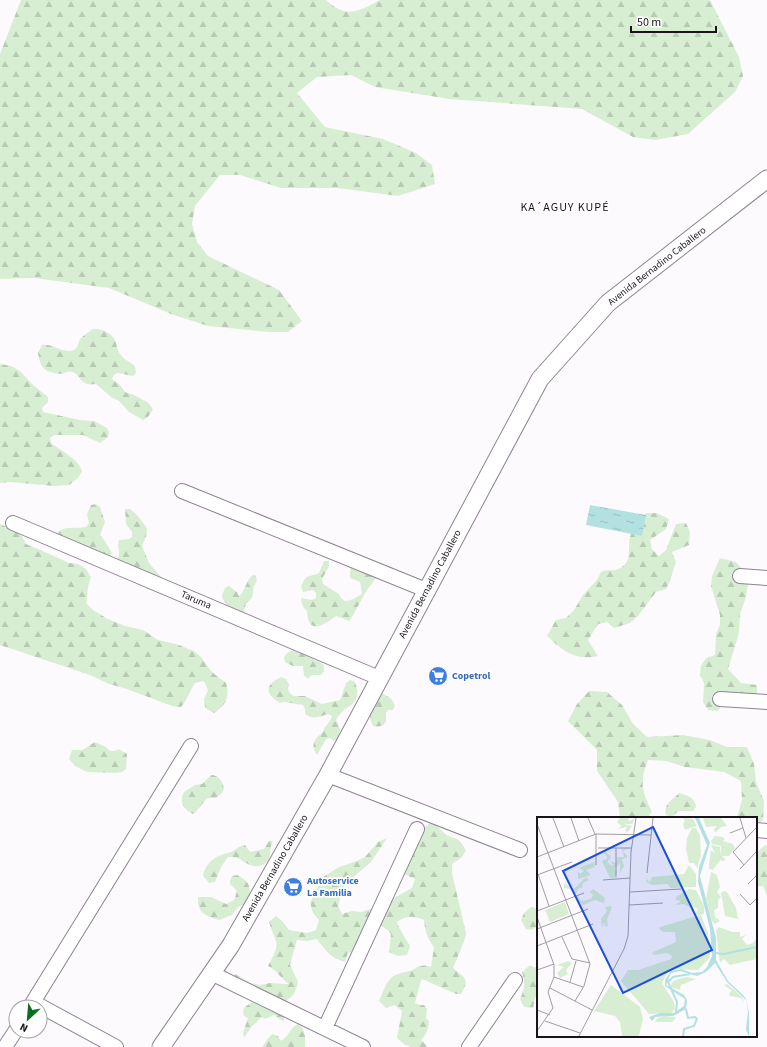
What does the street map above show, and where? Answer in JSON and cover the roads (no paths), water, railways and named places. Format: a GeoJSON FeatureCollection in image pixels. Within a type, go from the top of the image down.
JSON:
{"type":"FeatureCollection","features":[{"type":"Feature","properties":{"kind":"main road","name":"Avenida Bernadino Caballero"},"geometry":{"type":"LineString","coordinates":[[161,1047],[210,973],[231,945],[328,775],[540,379],[608,303],[767,179]]}},
{"type":"Feature","properties":{"kind":"street"},"geometry":{"type":"LineString","coordinates":[[182,491],[426,590]]}},
{"type":"Feature","properties":{"kind":"street","name":"Taruma"},"geometry":{"type":"LineString","coordinates":[[13,523],[379,678]]}},
{"type":"Feature","properties":{"kind":"street"},"geometry":{"type":"LineString","coordinates":[[740,576],[767,578]]}},
{"type":"Feature","properties":{"kind":"street"},"geometry":{"type":"LineString","coordinates":[[720,699],[767,702]]}},
{"type":"Feature","properties":{"kind":"street"},"geometry":{"type":"LineString","coordinates":[[34,999],[192,746]]}},
{"type":"Feature","properties":{"kind":"street"},"geometry":{"type":"LineString","coordinates":[[328,775],[520,850]]}},
{"type":"Feature","properties":{"kind":"street"},"geometry":{"type":"LineString","coordinates":[[325,1028],[417,829]]}},
{"type":"Feature","properties":{"kind":"street"},"geometry":{"type":"LineString","coordinates":[[757,830],[767,831]]}},
{"type":"Feature","properties":{"kind":"street"},"geometry":{"type":"LineString","coordinates":[[210,973],[363,1047]]}},
{"type":"Feature","properties":{"kind":"street"},"geometry":{"type":"LineString","coordinates":[[469,1047],[515,980]]}},
{"type":"Feature","properties":{"kind":"street"},"geometry":{"type":"LineString","coordinates":[[48,1013],[116,1047]]}},
{"type":"Feature","properties":{"kind":"water"},"geometry":{"type":"Polygon","coordinates":[[[590,505],[646,515],[642,536],[586,525],[590,505]]]}},
{"type":"Feature","properties":{"kind":"place","name":"Copetrol"},"geometry":{"type":"Point","coordinates":[438,676]}},
{"type":"Feature","properties":{"kind":"place","name":"Autoservice La Familia"},"geometry":{"type":"Point","coordinates":[293,887]}},
{"type":"Feature","properties":{"kind":"district","name":"KA´AGUY KUPÉ"},"geometry":{"type":"Point","coordinates":[565,207]}}]}
